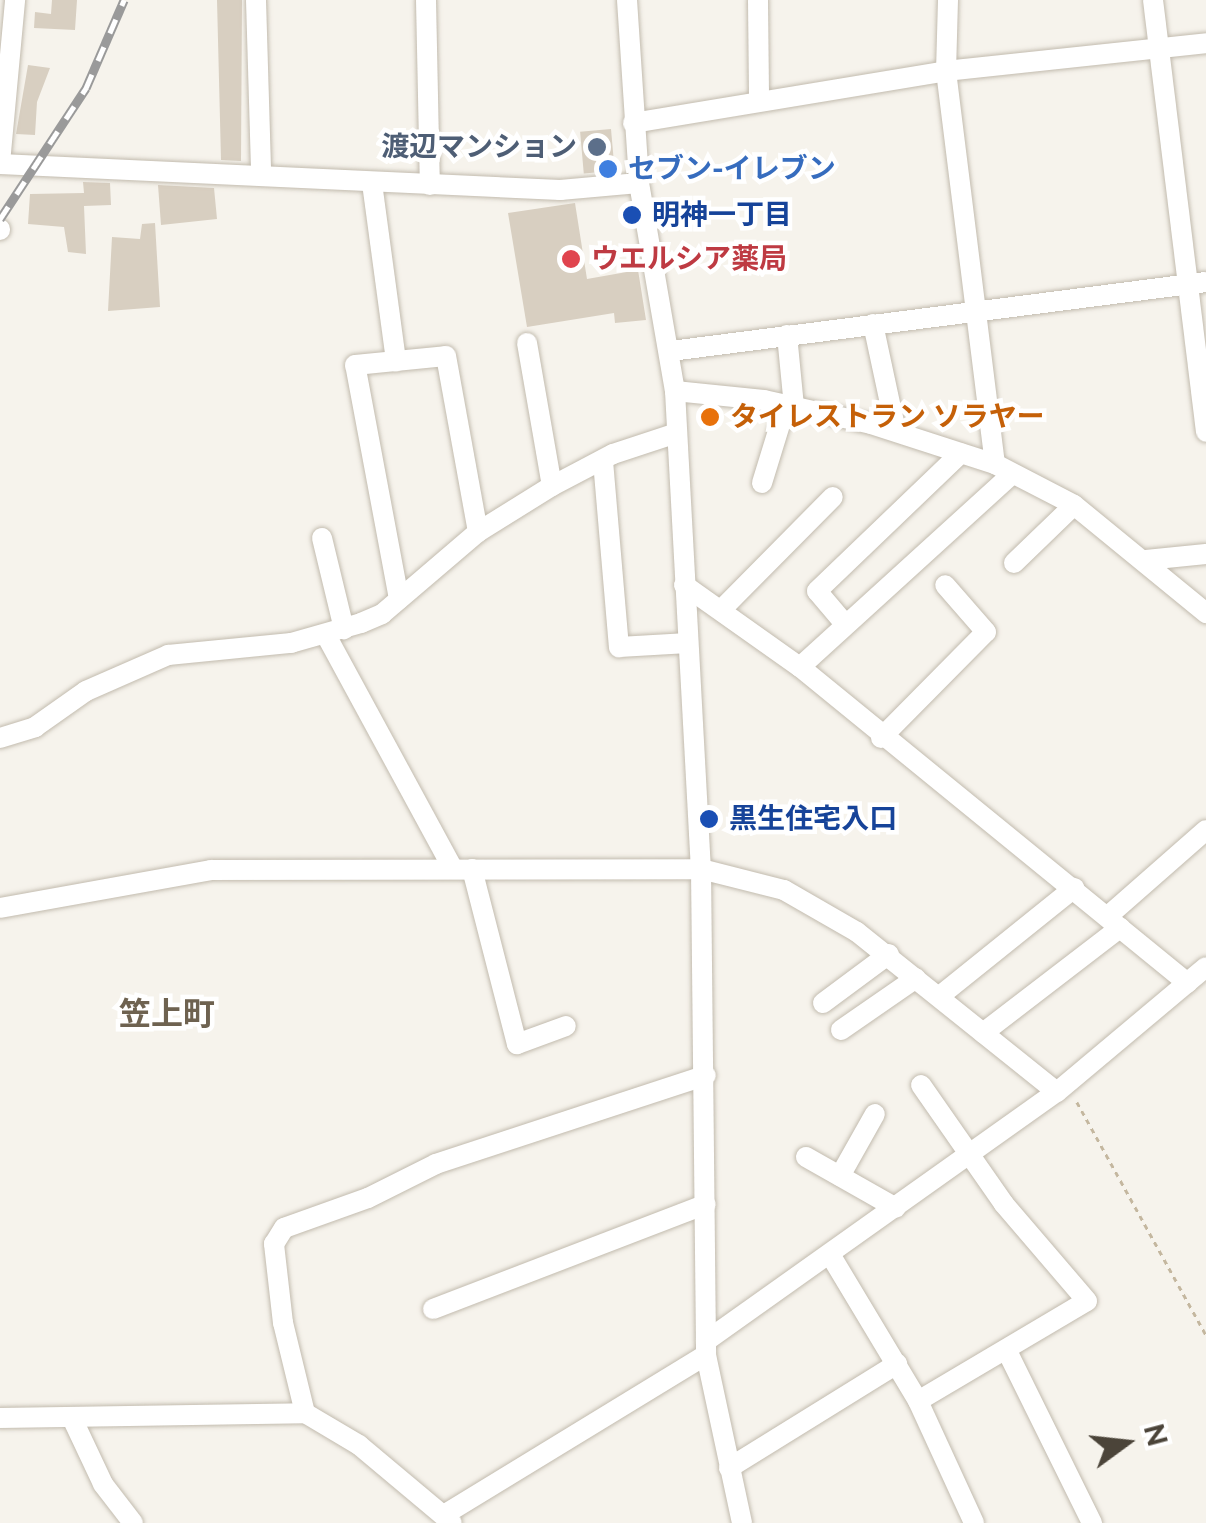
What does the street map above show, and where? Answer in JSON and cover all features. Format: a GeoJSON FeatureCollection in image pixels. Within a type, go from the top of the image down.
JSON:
{"type":"FeatureCollection","features":[{"type":"Feature","properties":{"kind":"street"},"geometry":{"type":"LineString","coordinates":[[15,0],[0,164],[560,190],[639,183]]}},
{"type":"Feature","properties":{"kind":"street"},"geometry":{"type":"LineString","coordinates":[[256,0],[261,174]]}},
{"type":"Feature","properties":{"kind":"street"},"geometry":{"type":"LineString","coordinates":[[426,0],[430,185]]}},
{"type":"Feature","properties":{"kind":"street"},"geometry":{"type":"LineString","coordinates":[[627,0],[639,183],[675,392],[700,869],[706,1075],[706,1348],[742,1523]]}},
{"type":"Feature","properties":{"kind":"street"},"geometry":{"type":"LineString","coordinates":[[758,0],[758,102]]}},
{"type":"Feature","properties":{"kind":"street"},"geometry":{"type":"LineString","coordinates":[[948,0],[946,72],[973,311],[1003,469]]}},
{"type":"Feature","properties":{"kind":"street"},"geometry":{"type":"LineString","coordinates":[[1153,0],[1156,48],[1196,283],[1206,432]]}},
{"type":"Feature","properties":{"kind":"street"},"geometry":{"type":"LineString","coordinates":[[633,123],[946,72],[1206,43]]}},
{"type":"Feature","properties":{"kind":"street"},"geometry":{"type":"LineString","coordinates":[[372,183],[396,361]]}},
{"type":"Feature","properties":{"kind":"street"},"geometry":{"type":"LineString","coordinates":[[670,351],[1196,283]]}},
{"type":"Feature","properties":{"kind":"street"},"geometry":{"type":"LineString","coordinates":[[873,324],[896,430]]}},
{"type":"Feature","properties":{"kind":"street"},"geometry":{"type":"LineString","coordinates":[[762,482],[790,406],[787,335]]}},
{"type":"Feature","properties":{"kind":"street"},"geometry":{"type":"LineString","coordinates":[[527,343],[552,486]]}},
{"type":"Feature","properties":{"kind":"street"},"geometry":{"type":"LineString","coordinates":[[399,599],[355,365],[446,356],[478,532]]}},
{"type":"Feature","properties":{"kind":"street"},"geometry":{"type":"LineString","coordinates":[[675,392],[790,406],[896,430],[1003,469],[1074,505],[1202,609]]}},
{"type":"Feature","properties":{"kind":"street"},"geometry":{"type":"LineString","coordinates":[[0,738],[34,727],[86,692],[168,656],[335,632],[399,599],[478,532],[552,486],[602,461],[677,433]]}},
{"type":"Feature","properties":{"kind":"street"},"geometry":{"type":"LineString","coordinates":[[845,624],[817,591],[960,453]]}},
{"type":"Feature","properties":{"kind":"street"},"geometry":{"type":"LineString","coordinates":[[602,461],[619,647],[688,643]]}},
{"type":"Feature","properties":{"kind":"street"},"geometry":{"type":"LineString","coordinates":[[800,667],[1003,469]]}},
{"type":"Feature","properties":{"kind":"street"},"geometry":{"type":"LineString","coordinates":[[723,608],[833,496]]}},
{"type":"Feature","properties":{"kind":"street"},"geometry":{"type":"LineString","coordinates":[[1014,563],[1074,505]]}},
{"type":"Feature","properties":{"kind":"street"},"geometry":{"type":"LineString","coordinates":[[322,538],[335,632],[462,868],[517,1044],[566,1026]]}},
{"type":"Feature","properties":{"kind":"street"},"geometry":{"type":"LineString","coordinates":[[1146,560],[1206,554]]}},
{"type":"Feature","properties":{"kind":"street"},"geometry":{"type":"LineString","coordinates":[[684,585],[723,608],[800,667],[880,738],[1074,888],[1187,983]]}},
{"type":"Feature","properties":{"kind":"street"},"geometry":{"type":"LineString","coordinates":[[880,738],[986,632],[945,585]]}},
{"type":"Feature","properties":{"kind":"street"},"geometry":{"type":"LineString","coordinates":[[983,1033],[1114,922],[1206,830]]}},
{"type":"Feature","properties":{"kind":"street"},"geometry":{"type":"LineString","coordinates":[[0,908],[211,870],[700,869],[784,890],[889,954],[983,1033],[1062,1088]]}},
{"type":"Feature","properties":{"kind":"street"},"geometry":{"type":"LineString","coordinates":[[940,995],[1074,888]]}},
{"type":"Feature","properties":{"kind":"street"},"geometry":{"type":"LineString","coordinates":[[823,1002],[889,954]]}},
{"type":"Feature","properties":{"kind":"street"},"geometry":{"type":"LineString","coordinates":[[0,1418],[305,1413],[330,1424],[449,1518],[706,1348],[1062,1088],[1206,968]]}},
{"type":"Feature","properties":{"kind":"street"},"geometry":{"type":"LineString","coordinates":[[841,1030],[916,978]]}},
{"type":"Feature","properties":{"kind":"street"},"geometry":{"type":"LineString","coordinates":[[305,1413],[283,1323],[274,1244],[284,1228],[368,1198],[436,1164],[706,1075]]}},
{"type":"Feature","properties":{"kind":"street"},"geometry":{"type":"LineString","coordinates":[[918,1400],[1007,1352],[1087,1301],[1004,1204],[921,1085]]}},
{"type":"Feature","properties":{"kind":"street"},"geometry":{"type":"LineString","coordinates":[[840,1176],[874,1114]]}},
{"type":"Feature","properties":{"kind":"street"},"geometry":{"type":"LineString","coordinates":[[806,1157],[896,1208]]}},
{"type":"Feature","properties":{"kind":"street"},"geometry":{"type":"LineString","coordinates":[[434,1309],[706,1204]]}},
{"type":"Feature","properties":{"kind":"street"},"geometry":{"type":"LineString","coordinates":[[831,1256],[918,1400],[974,1523]]}},
{"type":"Feature","properties":{"kind":"street"},"geometry":{"type":"LineString","coordinates":[[1007,1352],[1092,1523]]}},
{"type":"Feature","properties":{"kind":"street"},"geometry":{"type":"LineString","coordinates":[[729,1468],[897,1364]]}},
{"type":"Feature","properties":{"kind":"street"},"geometry":{"type":"LineString","coordinates":[[72,1418],[103,1484],[133,1523]]}},
{"type":"Feature","properties":{"kind":"path"},"geometry":{"type":"LineString","coordinates":[[1062,1088],[1206,1335]]}},
{"type":"Feature","properties":{"kind":"building"},"geometry":{"type":"Polygon","coordinates":[[[52,0],[77,0],[75,30],[34,28],[35,12],[51,14],[52,0]]]}},
{"type":"Feature","properties":{"kind":"building"},"geometry":{"type":"Polygon","coordinates":[[[217,0],[242,0],[241,161],[221,160],[217,0]]]}},
{"type":"Feature","properties":{"kind":"building"},"geometry":{"type":"Polygon","coordinates":[[[28,65],[50,68],[37,102],[35,135],[16,134],[28,65]]]}},
{"type":"Feature","properties":{"kind":"building"},"geometry":{"type":"Polygon","coordinates":[[[611,129],[615,171],[584,174],[580,132],[611,129]]]}},
{"type":"Feature","properties":{"kind":"building"},"geometry":{"type":"Polygon","coordinates":[[[83,182],[110,183],[111,205],[84,206],[86,254],[68,252],[64,227],[28,224],[30,194],[84,193],[83,182]]]}},
{"type":"Feature","properties":{"kind":"building"},"geometry":{"type":"Polygon","coordinates":[[[158,185],[214,188],[217,219],[161,225],[158,185]]]}},
{"type":"Feature","properties":{"kind":"building"},"geometry":{"type":"Polygon","coordinates":[[[575,203],[587,279],[638,270],[646,320],[615,323],[614,313],[527,327],[508,213],[575,203]]]}},
{"type":"Feature","properties":{"kind":"building"},"geometry":{"type":"Polygon","coordinates":[[[155,223],[160,307],[108,311],[112,237],[140,239],[142,224],[155,223]]]}},
{"type":"Feature","properties":{"kind":"railway"},"geometry":{"type":"LineString","coordinates":[[0,219],[86,88],[124,0]]}},
{"type":"Feature","properties":{"kind":"place","name":"渡辺マンション"},"geometry":{"type":"Point","coordinates":[597,147]}},
{"type":"Feature","properties":{"kind":"place","name":"セブン-イレブン"},"geometry":{"type":"Point","coordinates":[608,169]}},
{"type":"Feature","properties":{"kind":"place","name":"明神一丁目"},"geometry":{"type":"Point","coordinates":[632,215]}},
{"type":"Feature","properties":{"kind":"place","name":"ウエルシア薬局"},"geometry":{"type":"Point","coordinates":[571,259]}},
{"type":"Feature","properties":{"kind":"place","name":"タイレストラン ソラヤー"},"geometry":{"type":"Point","coordinates":[710,417]}},
{"type":"Feature","properties":{"kind":"place","name":"黒生住宅入口"},"geometry":{"type":"Point","coordinates":[709,819]}},
{"type":"Feature","properties":{"kind":"district","name":"笠上町"},"geometry":{"type":"Point","coordinates":[167,1014]}}]}
